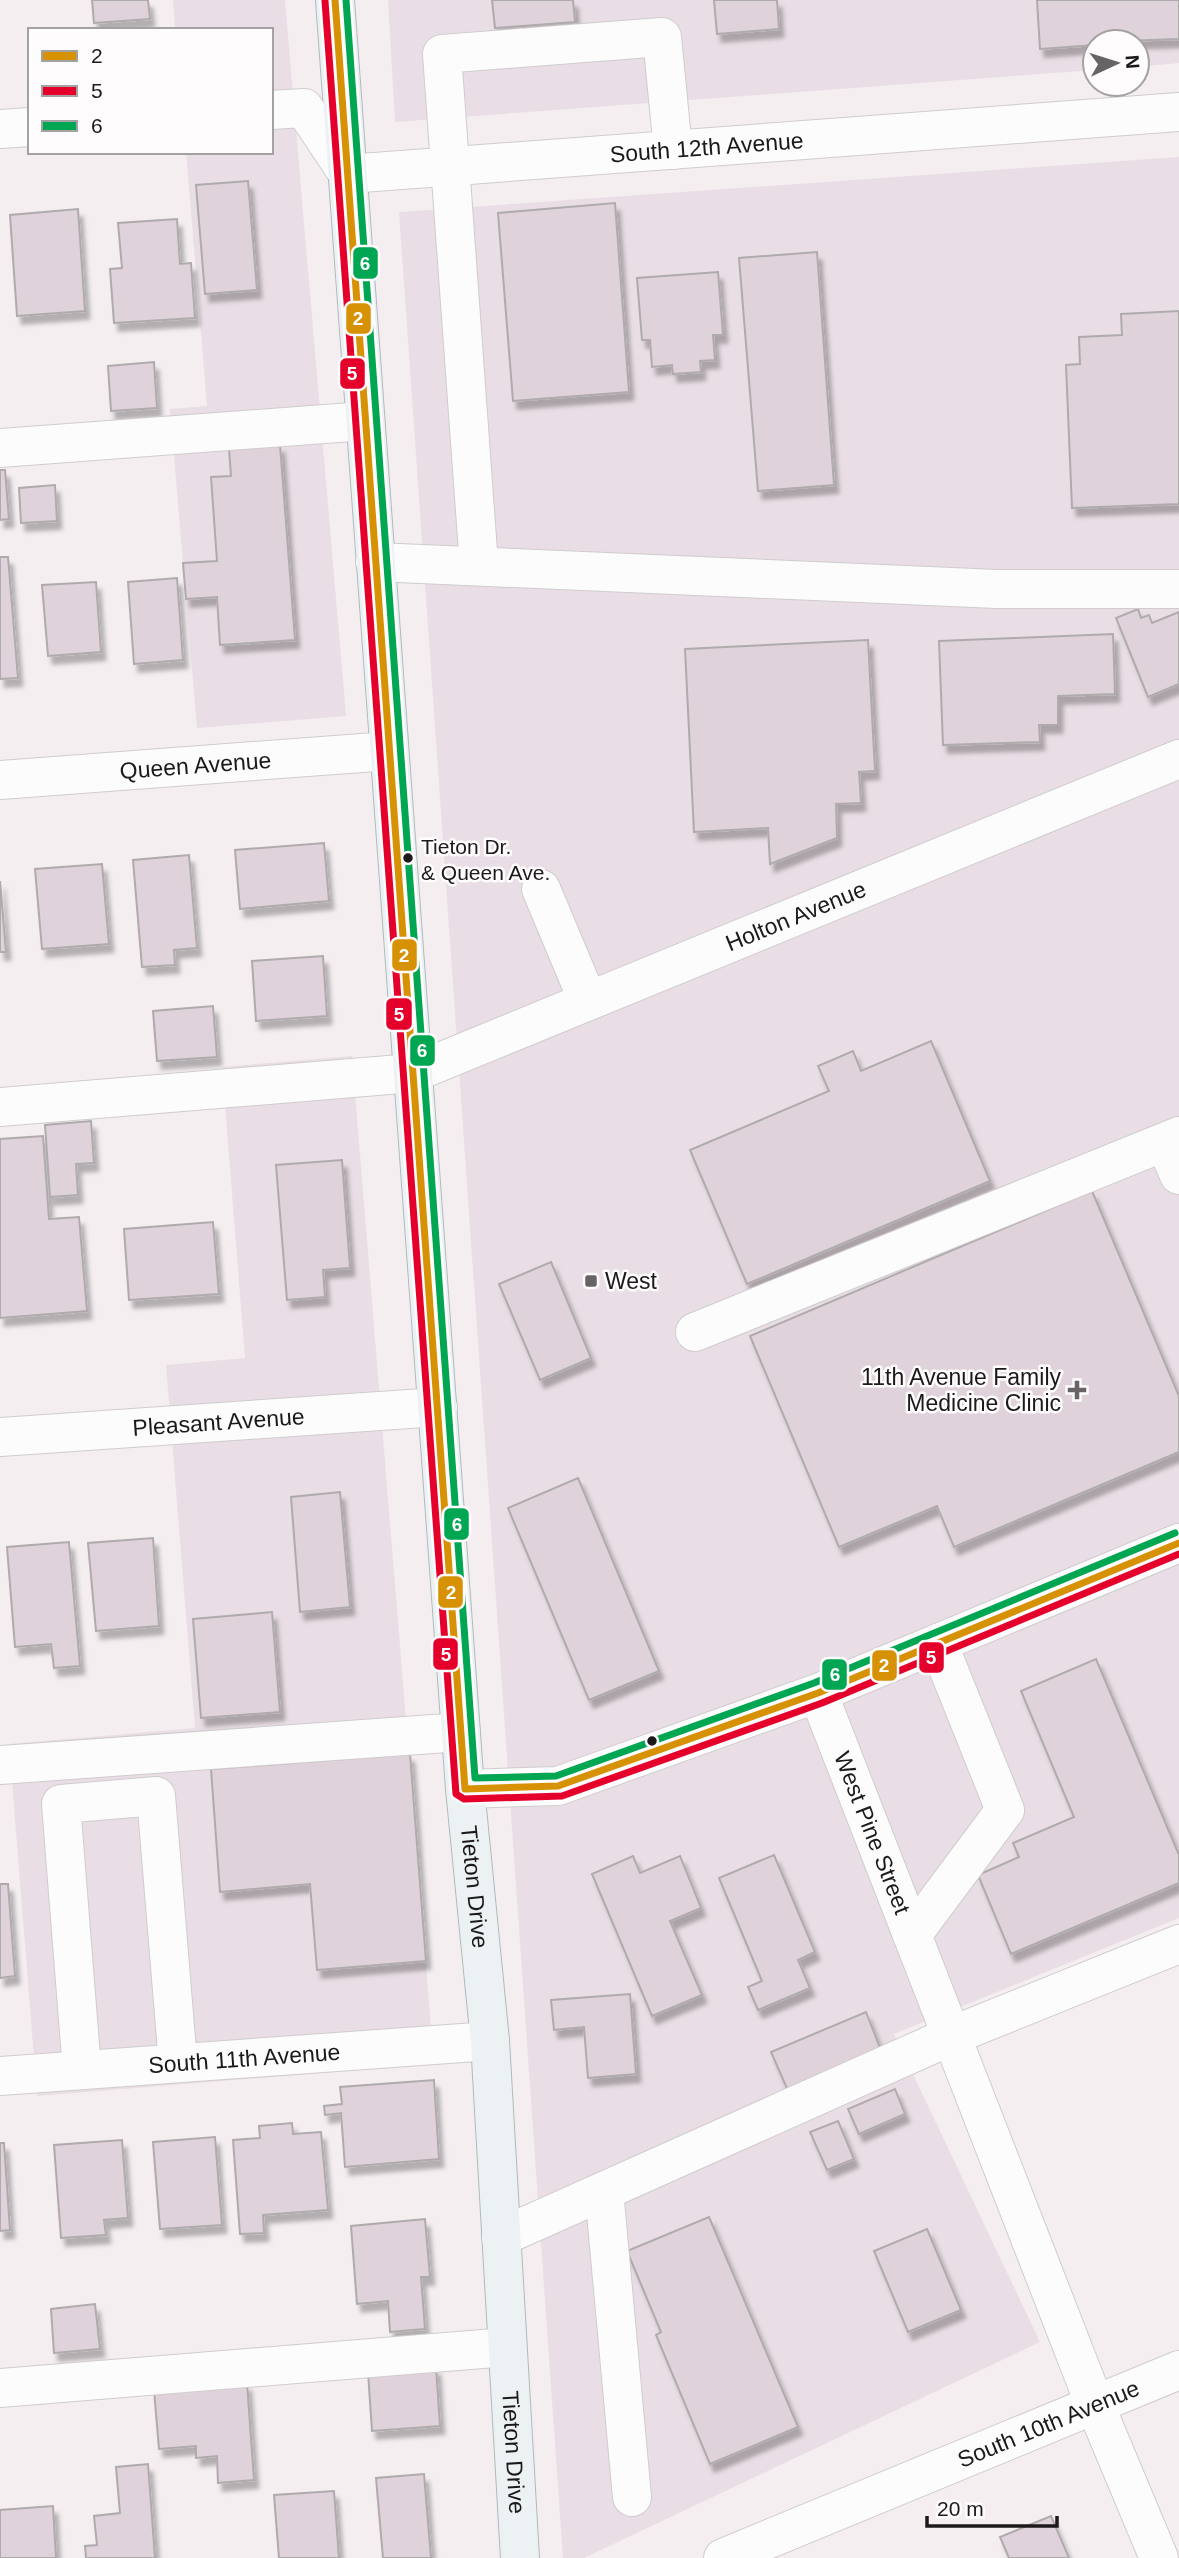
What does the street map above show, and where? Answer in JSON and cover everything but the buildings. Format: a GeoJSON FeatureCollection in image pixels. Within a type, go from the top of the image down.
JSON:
{"type":"FeatureCollection","features":[{"type":"Feature","properties":{"kind":"main road","name":"Tieton Drive"},"geometry":{"type":"LineString","coordinates":[[335,0],[461,1732],[490,2041],[520,2558]]}},
{"type":"Feature","properties":{"kind":"street"},"geometry":{"type":"LineString","coordinates":[[479,566],[442,54],[662,37],[673,150]]}},
{"type":"Feature","properties":{"kind":"street"},"geometry":{"type":"LineString","coordinates":[[273,110],[304,108],[348,174]]}},
{"type":"Feature","properties":{"kind":"street","name":"South 12th Avenue"},"geometry":{"type":"LineString","coordinates":[[348,174],[1179,112]]}},
{"type":"Feature","properties":{"kind":"street"},"geometry":{"type":"LineString","coordinates":[[0,129],[28,127]]}},
{"type":"Feature","properties":{"kind":"street"},"geometry":{"type":"LineString","coordinates":[[0,449],[365,421]]}},
{"type":"Feature","properties":{"kind":"street"},"geometry":{"type":"LineString","coordinates":[[375,562],[997,589],[1179,589]]}},
{"type":"Feature","properties":{"kind":"street","name":"Queen Avenue"},"geometry":{"type":"LineString","coordinates":[[0,780],[389,751]]}},
{"type":"Feature","properties":{"kind":"street","name":"Holton Avenue"},"geometry":{"type":"LineString","coordinates":[[0,1107],[413,1073],[1179,759]]}},
{"type":"Feature","properties":{"kind":"street"},"geometry":{"type":"LineString","coordinates":[[541,889],[588,1001]]}},
{"type":"Feature","properties":{"kind":"street"},"geometry":{"type":"LineString","coordinates":[[695,1332],[1174,1151]]}},
{"type":"Feature","properties":{"kind":"street","name":"Pleasant Avenue"},"geometry":{"type":"LineString","coordinates":[[0,1437],[438,1407]]}},
{"type":"Feature","properties":{"kind":"street"},"geometry":{"type":"LineString","coordinates":[[466,1789],[558,1786],[818,1693],[1179,1543]]}},
{"type":"Feature","properties":{"kind":"street"},"geometry":{"type":"LineString","coordinates":[[912,1935],[1005,1810],[938,1643]]}},
{"type":"Feature","properties":{"kind":"street","name":"West Pine Street"},"geometry":{"type":"LineString","coordinates":[[818,1693],[1095,2405],[1158,2558]]}},
{"type":"Feature","properties":{"kind":"street"},"geometry":{"type":"LineString","coordinates":[[0,1765],[461,1732]]}},
{"type":"Feature","properties":{"kind":"street"},"geometry":{"type":"LineString","coordinates":[[82,2070],[61,1804],[156,1796],[178,2063]]}},
{"type":"Feature","properties":{"kind":"street"},"geometry":{"type":"LineString","coordinates":[[501,2237],[951,2036],[1179,1944]]}},
{"type":"Feature","properties":{"kind":"street","name":"South 11th Avenue"},"geometry":{"type":"LineString","coordinates":[[0,2076],[490,2041]]}},
{"type":"Feature","properties":{"kind":"street"},"geometry":{"type":"LineString","coordinates":[[604,2192],[632,2497]]}},
{"type":"Feature","properties":{"kind":"street"},"geometry":{"type":"LineString","coordinates":[[0,2388],[508,2347]]}},
{"type":"Feature","properties":{"kind":"street","name":"South 10th Avenue"},"geometry":{"type":"LineString","coordinates":[[723,2558],[1179,2370]]}},
{"type":"Feature","properties":{"kind":"shaded area"},"geometry":{"type":"Polygon","coordinates":[[[173,0],[285,0],[346,716],[197,728],[170,409],[207,406],[186,154],[273,154],[273,28],[175,28],[173,0]]]}},
{"type":"Feature","properties":{"kind":"shaded area"},"geometry":{"type":"Polygon","coordinates":[[[388,0],[1179,0],[1179,63],[1151,66],[1151,28],[1081,28],[1081,71],[395,122],[388,0]]]}},
{"type":"Feature","properties":{"kind":"shaded area"},"geometry":{"type":"Polygon","coordinates":[[[1179,157],[1179,1918],[894,2034],[1040,2342],[584,2558],[563,2558],[399,212],[1179,157]]]}},
{"type":"Feature","properties":{"kind":"shaded area"},"geometry":{"type":"Polygon","coordinates":[[[352,1056],[434,2064],[37,2096],[9,1744],[195,1728],[166,1365],[245,1358],[222,1067],[352,1056]]]}},
{"type":"Feature","properties":{"kind":"transit line","name":"2"},"geometry":{"type":"LineString","coordinates":[[335,0],[465,1789],[558,1786],[818,1693],[1179,1543]]}},
{"type":"Feature","properties":{"kind":"transit line","name":"6"},"geometry":{"type":"LineString","coordinates":[[346,0],[475,1778],[556,1776],[814,1683],[1175,1533]]}},
{"type":"Feature","properties":{"kind":"transit line","name":"5"},"geometry":{"type":"LineString","coordinates":[[325,1],[456,1794],[464,1799],[562,1796],[822,1703],[1179,1554]]}},
{"type":"Feature","properties":{"kind":"place","name":"Tieton Dr. & Queen Ave."},"geometry":{"type":"Point","coordinates":[408,858]}},
{"type":"Feature","properties":{"kind":"place","name":"West"},"geometry":{"type":"Point","coordinates":[591,1281]}},
{"type":"Feature","properties":{"kind":"place","name":"11th Avenue Family Medicine Clinic"},"geometry":{"type":"Point","coordinates":[1077,1390]}}]}
